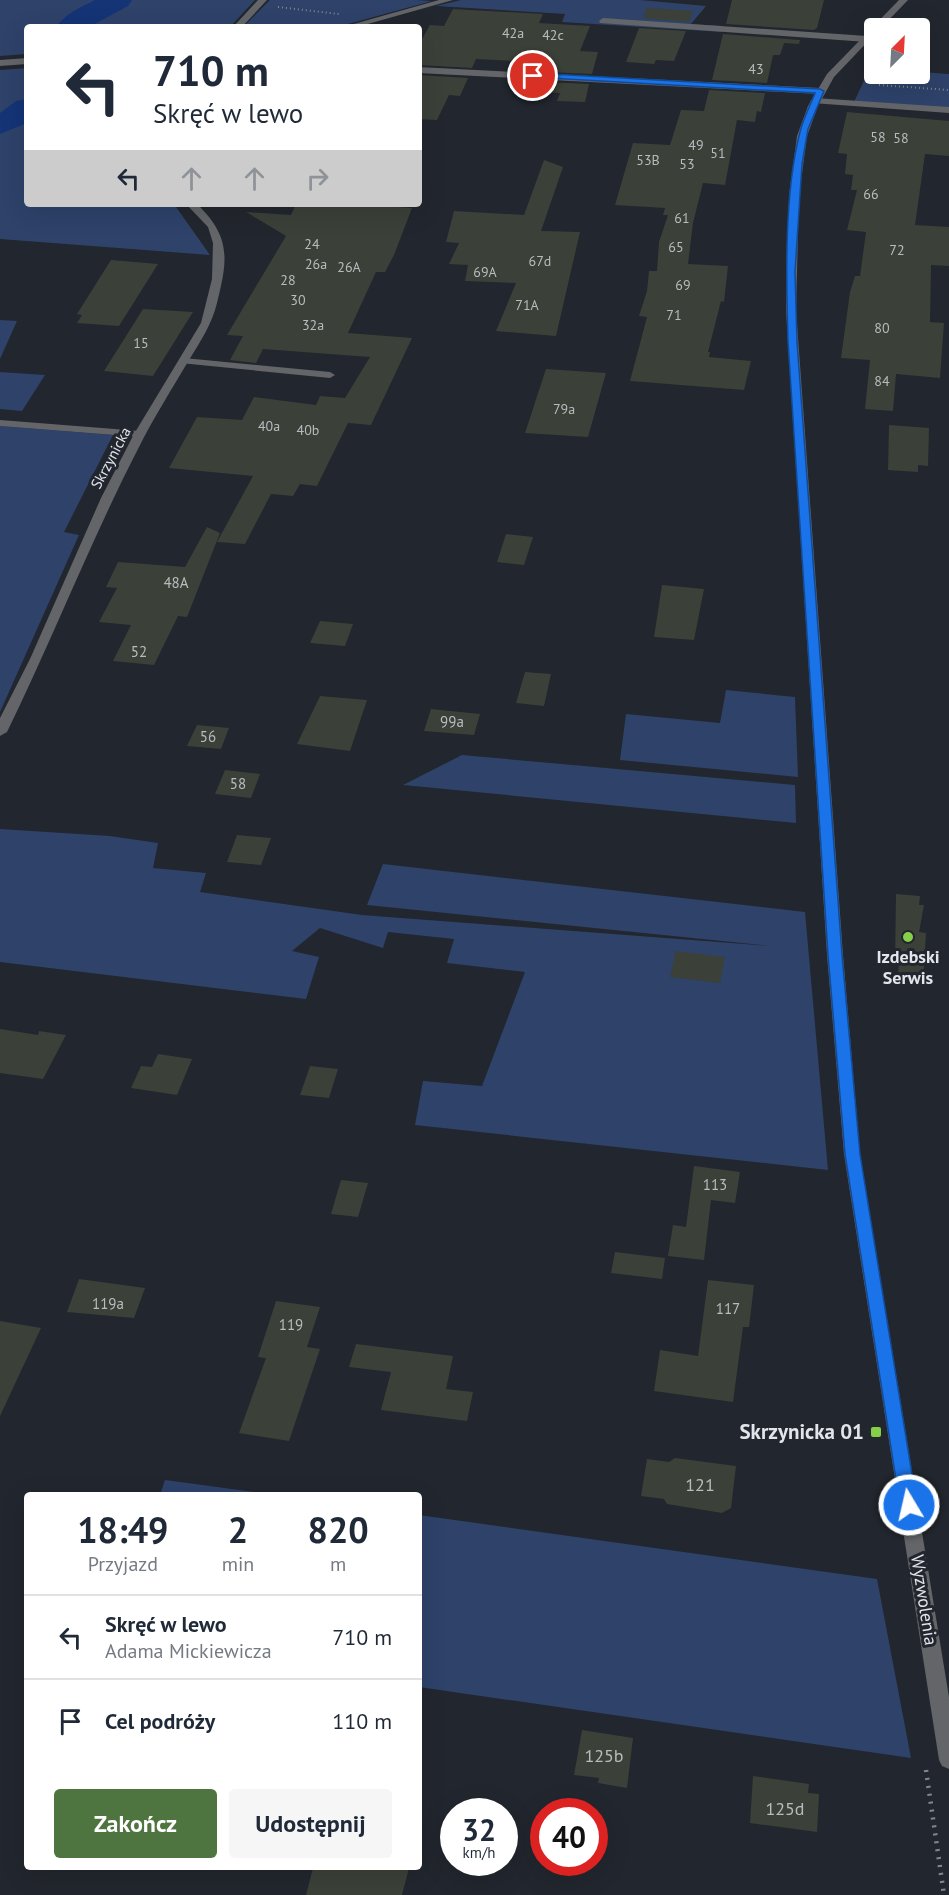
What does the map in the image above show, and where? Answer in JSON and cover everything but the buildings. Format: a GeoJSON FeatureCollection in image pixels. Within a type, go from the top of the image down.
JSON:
{"type":"FeatureCollection","features":[{"type":"Feature","properties":{"kind":"street"},"geometry":{"type":"LineString","coordinates":[[357,24],[450,0]]}},
{"type":"Feature","properties":{"kind":"street","name":"Wyzwolenia"},"geometry":{"type":"LineString","coordinates":[[887,18],[904,0]]}},
{"type":"Feature","properties":{"kind":"street"},"geometry":{"type":"LineString","coordinates":[[240,24],[261,2]]}},
{"type":"Feature","properties":{"kind":"street"},"geometry":{"type":"LineString","coordinates":[[603,21],[864,39]]}},
{"type":"Feature","properties":{"kind":"street","name":"Wyzwolenia"},"geometry":{"type":"LineString","coordinates":[[864,42],[830,76],[818,96],[802,136],[794,196],[791,310],[835,955],[852,1154],[949,1760]]}},
{"type":"Feature","properties":{"kind":"street"},"geometry":{"type":"LineString","coordinates":[[0,63],[24,61]]}},
{"type":"Feature","properties":{"kind":"street"},"geometry":{"type":"LineString","coordinates":[[422,70],[818,96],[949,110]]}},
{"type":"Feature","properties":{"kind":"street","name":"Skrzynicka"},"geometry":{"type":"LineString","coordinates":[[0,732],[36,659],[106,498],[140,434],[184,362],[213,304],[218,256],[216,232],[194,207]]}},
{"type":"Feature","properties":{"kind":"street"},"geometry":{"type":"LineString","coordinates":[[184,362],[330,375]]}},
{"type":"Feature","properties":{"kind":"street"},"geometry":{"type":"LineString","coordinates":[[0,423],[140,434]]}},
{"type":"Feature","properties":{"kind":"path"},"geometry":{"type":"LineString","coordinates":[[261,2],[378,18]]}},
{"type":"Feature","properties":{"kind":"path"},"geometry":{"type":"LineString","coordinates":[[879,85],[949,90]]}},
{"type":"Feature","properties":{"kind":"shaded area"},"geometry":{"type":"Polygon","coordinates":[[[0,0],[255,0],[233,24],[24,24],[24,54],[0,56],[0,0]]]}},
{"type":"Feature","properties":{"kind":"shaded area"},"geometry":{"type":"Polygon","coordinates":[[[270,0],[432,1],[348,24],[246,24],[270,0]]]}},
{"type":"Feature","properties":{"kind":"shaded area"},"geometry":{"type":"Polygon","coordinates":[[[461,0],[640,0],[706,6],[691,24],[723,26],[722,32],[562,22],[565,14],[436,6],[461,0]]]}},
{"type":"Feature","properties":{"kind":"shaded area"},"geometry":{"type":"Polygon","coordinates":[[[24,68],[24,207],[176,207],[210,255],[0,239],[0,70],[24,68]]]}},
{"type":"Feature","properties":{"kind":"shaded area"},"geometry":{"type":"Polygon","coordinates":[[[930,73],[949,74],[949,108],[854,102],[864,81],[864,84],[930,84],[930,73]]]}},
{"type":"Feature","properties":{"kind":"shaded area"},"geometry":{"type":"Polygon","coordinates":[[[0,320],[17,321],[0,359],[0,320]]]}},
{"type":"Feature","properties":{"kind":"shaded area"},"geometry":{"type":"Polygon","coordinates":[[[0,372],[45,375],[22,411],[0,409],[0,372]]]}},
{"type":"Feature","properties":{"kind":"shaded area"},"geometry":{"type":"Polygon","coordinates":[[[0,426],[113,435],[64,532],[79,535],[0,712],[0,426]]]}},
{"type":"Feature","properties":{"kind":"shaded area"},"geometry":{"type":"Polygon","coordinates":[[[726,690],[795,697],[798,777],[620,760],[626,714],[720,723],[726,690]]]}},
{"type":"Feature","properties":{"kind":"shaded area"},"geometry":{"type":"Polygon","coordinates":[[[462,755],[795,785],[796,823],[403,785],[462,755]]]}},
{"type":"Feature","properties":{"kind":"shaded area"},"geometry":{"type":"Polygon","coordinates":[[[0,829],[110,836],[158,843],[153,868],[206,873],[200,892],[362,915],[771,946],[367,905],[383,864],[805,912],[828,1170],[415,1125],[423,1081],[482,1086],[525,972],[447,963],[454,939],[388,932],[383,948],[320,928],[292,951],[319,957],[306,999],[0,962],[0,829]]]}},
{"type":"Feature","properties":{"kind":"shaded area"},"geometry":{"type":"Polygon","coordinates":[[[165,1480],[254,1492],[161,1492],[165,1480]]]}},
{"type":"Feature","properties":{"kind":"shaded area"},"geometry":{"type":"Polygon","coordinates":[[[422,1515],[877,1579],[911,1758],[422,1687],[422,1515]]]}},
{"type":"Feature","properties":{"kind":"waterway"},"geometry":{"type":"LineString","coordinates":[[74,24],[90,13],[118,0]]}},
{"type":"Feature","properties":{"kind":"waterway"},"geometry":{"type":"LineString","coordinates":[[0,125],[24,111]]}},
{"type":"Feature","properties":{"kind":"place","name":"Izdebski Serwis"},"geometry":{"type":"Point","coordinates":[908,937]}},
{"type":"Feature","properties":{"kind":"place","name":"Skrzynicka 01"},"geometry":{"type":"Point","coordinates":[876,1432]}},
{"type":"Feature","properties":{"kind":"route"},"geometry":{"type":"LineString","coordinates":[[533,76],[820,91],[800,144],[794,196],[791,272],[791,310],[806,550],[835,955],[852,1154],[909,1505]]}}]}
